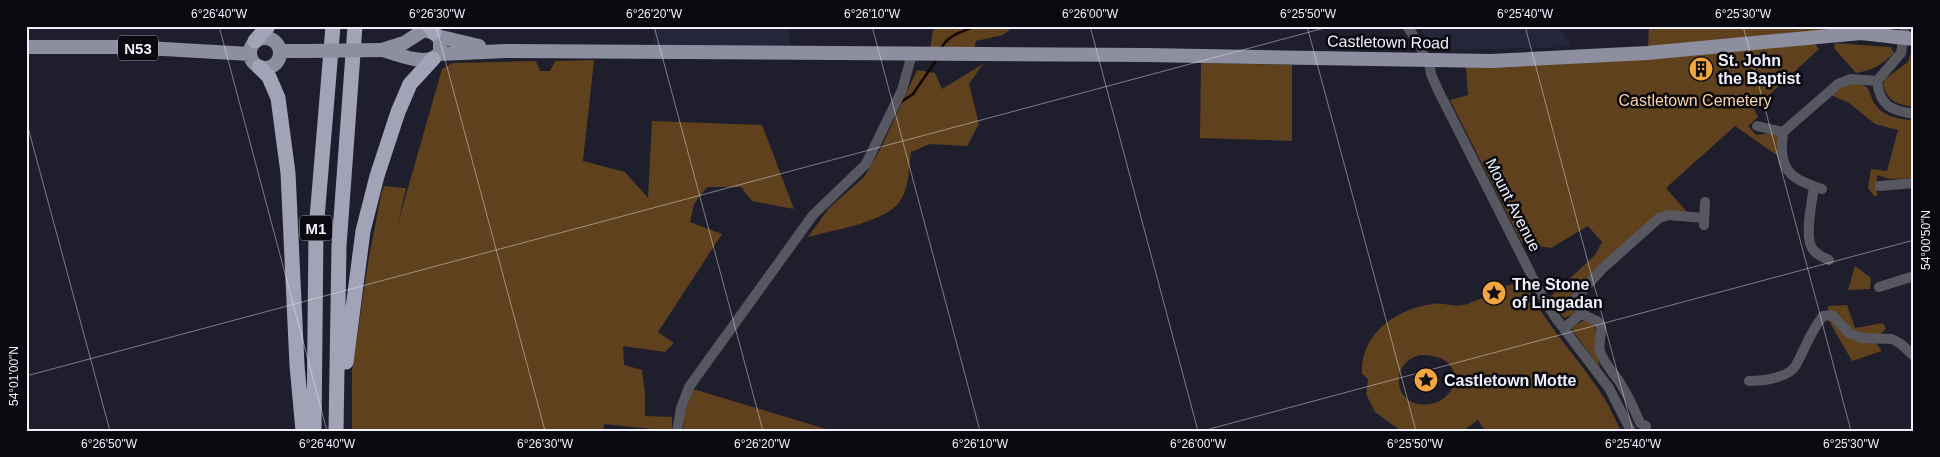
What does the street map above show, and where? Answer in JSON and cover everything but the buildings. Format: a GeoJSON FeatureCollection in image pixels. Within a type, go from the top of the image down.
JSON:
{"type":"FeatureCollection","features":[{"type":"Feature","properties":{"kind":"highway"},"geometry":{"type":"LineString","coordinates":[[252,47],[268,26]]}},
{"type":"Feature","properties":{"kind":"highway","name":"M1"},"geometry":{"type":"LineString","coordinates":[[314,431],[316,230],[333,26]]}},
{"type":"Feature","properties":{"kind":"highway","name":"M1"},"geometry":{"type":"LineString","coordinates":[[336,431],[339,246],[355,26]]}},
{"type":"Feature","properties":{"kind":"highway"},"geometry":{"type":"LineString","coordinates":[[344,431],[346,352],[363,231],[377,176],[398,112],[410,84],[430,58]]}},
{"type":"Feature","properties":{"kind":"highway"},"geometry":{"type":"LineString","coordinates":[[259,67],[269,76],[278,98],[288,173],[297,366],[303,431]]}},
{"type":"Feature","properties":{"kind":"main road"},"geometry":{"type":"LineString","coordinates":[[252,47],[253,62],[259,67],[274,66],[280,57],[281,51],[382,50],[404,43],[414,36],[424,30],[433,32],[441,44],[430,58],[410,48],[414,36]]}},
{"type":"Feature","properties":{"kind":"main road","name":"Castletown Road"},"geometry":{"type":"LineString","coordinates":[[433,32],[499,51]]}},
{"type":"Feature","properties":{"kind":"main road","name":"Castletown Road"},"geometry":{"type":"LineString","coordinates":[[382,50],[430,58],[499,51],[1156,56],[1491,61],[1647,53],[1860,33],[1907,34]]}},
{"type":"Feature","properties":{"kind":"main road","name":"N53"},"geometry":{"type":"LineString","coordinates":[[26,47],[252,47],[264,37],[274,40],[281,51]]}},
{"type":"Feature","properties":{"kind":"street","name":"Mount Avenue"},"geometry":{"type":"LineString","coordinates":[[1407,26],[1421,47],[1431,74],[1460,135],[1542,294],[1564,328],[1608,388],[1631,431]]}},
{"type":"Feature","properties":{"kind":"street"},"geometry":{"type":"LineString","coordinates":[[1877,80],[1901,53],[1907,34]]}},
{"type":"Feature","properties":{"kind":"street"},"geometry":{"type":"LineString","coordinates":[[677,431],[681,408],[689,387],[813,215],[866,164],[902,90],[912,54]]}},
{"type":"Feature","properties":{"kind":"street"},"geometry":{"type":"LineString","coordinates":[[1829,260],[1817,254],[1810,246],[1809,234],[1818,188],[1791,176],[1784,166],[1782,154],[1783,132],[1838,84],[1852,79],[1877,80]]}},
{"type":"Feature","properties":{"kind":"street"},"geometry":{"type":"LineString","coordinates":[[1877,80],[1879,93],[1885,104],[1892,109],[1914,114]]}},
{"type":"Feature","properties":{"kind":"street"},"geometry":{"type":"LineString","coordinates":[[1757,126],[1783,132]]}},
{"type":"Feature","properties":{"kind":"street"},"geometry":{"type":"LineString","coordinates":[[1880,186],[1914,183]]}},
{"type":"Feature","properties":{"kind":"street"},"geometry":{"type":"LineString","coordinates":[[1646,426],[1640,423],[1632,403],[1600,351],[1601,327],[1598,322],[1581,314],[1577,307],[1577,297],[1584,287],[1659,218],[1669,215],[1704,222],[1705,202]]}},
{"type":"Feature","properties":{"kind":"street"},"geometry":{"type":"LineString","coordinates":[[1879,287],[1914,276]]}},
{"type":"Feature","properties":{"kind":"street"},"geometry":{"type":"LineString","coordinates":[[1564,328],[1581,314]]}},
{"type":"Feature","properties":{"kind":"street"},"geometry":{"type":"LineString","coordinates":[[1749,381],[1771,380],[1796,367],[1812,330],[1823,316],[1832,315],[1849,332],[1861,338],[1892,339],[1901,344],[1914,356]]}},
{"type":"Feature","properties":{"kind":"shaded area"},"geometry":{"type":"Polygon","coordinates":[[[655,26],[790,26],[789,46],[652,47],[655,26]]]}},
{"type":"Feature","properties":{"kind":"shaded area"},"geometry":{"type":"Polygon","coordinates":[[[1418,26],[1559,26],[1572,47],[1448,50],[1426,37],[1418,26]]]}},
{"type":"Feature","properties":{"kind":"green space"},"geometry":{"type":"Polygon","coordinates":[[[943,26],[1014,26],[1003,35],[976,41],[974,50],[930,50],[933,30],[943,26]]]}},
{"type":"Feature","properties":{"kind":"green space"},"geometry":{"type":"Polygon","coordinates":[[[1649,26],[1843,26],[1837,30],[1648,47],[1649,26]]]}},
{"type":"Feature","properties":{"kind":"green space","name":"Castletown Cemetery"},"geometry":{"type":"Polygon","coordinates":[[[1813,42],[1819,49],[1754,109],[1758,117],[1748,126],[1756,135],[1771,133],[1778,137],[1778,156],[1735,126],[1666,188],[1687,212],[1657,214],[1581,284],[1575,295],[1575,314],[1564,318],[1549,298],[1595,255],[1602,242],[1588,226],[1551,248],[1522,243],[1450,100],[1468,95],[1466,67],[1813,42]]]}},
{"type":"Feature","properties":{"kind":"green space"},"geometry":{"type":"Polygon","coordinates":[[[1835,43],[1891,47],[1894,53],[1877,66],[1856,73],[1834,48],[1835,43]]]}},
{"type":"Feature","properties":{"kind":"green space"},"geometry":{"type":"Polygon","coordinates":[[[1912,49],[1914,49],[1914,107],[1894,101],[1887,95],[1883,84],[1885,79],[1908,62],[1912,49]]]}},
{"type":"Feature","properties":{"kind":"green space"},"geometry":{"type":"Polygon","coordinates":[[[594,60],[583,161],[625,172],[648,198],[652,121],[762,125],[794,209],[752,201],[741,187],[707,187],[694,204],[690,222],[722,234],[658,332],[674,343],[665,352],[623,346],[624,365],[642,370],[645,416],[672,417],[672,431],[604,424],[603,431],[352,431],[352,370],[368,263],[381,195],[384,186],[406,188],[398,223],[442,69],[453,63],[536,61],[540,71],[550,71],[555,61],[594,60]]]}},
{"type":"Feature","properties":{"kind":"green space"},"geometry":{"type":"Polygon","coordinates":[[[1201,63],[1292,65],[1292,141],[1200,138],[1201,63]]]}},
{"type":"Feature","properties":{"kind":"green space"},"geometry":{"type":"Polygon","coordinates":[[[983,64],[969,84],[979,124],[967,146],[930,144],[911,152],[906,187],[902,198],[896,206],[874,219],[860,224],[808,237],[829,208],[864,177],[882,146],[917,70],[935,73],[942,89],[983,64]]]}},
{"type":"Feature","properties":{"kind":"green space"},"geometry":{"type":"Polygon","coordinates":[[[1848,83],[1864,85],[1875,104],[1884,113],[1896,118],[1914,121],[1914,178],[1890,179],[1877,175],[1877,196],[1874,196],[1868,188],[1871,169],[1887,171],[1898,130],[1875,124],[1849,103],[1831,95],[1848,83]]]}},
{"type":"Feature","properties":{"kind":"green space"},"geometry":{"type":"Polygon","coordinates":[[[1855,266],[1871,278],[1870,289],[1848,290],[1855,266]]]}},
{"type":"Feature","properties":{"kind":"green space"},"geometry":{"type":"Polygon","coordinates":[[[1524,281],[1541,312],[1603,396],[1621,431],[1549,431],[1547,429],[1544,431],[1485,431],[1478,420],[1463,431],[1401,431],[1375,412],[1366,394],[1368,379],[1362,374],[1363,360],[1367,347],[1383,326],[1406,311],[1419,307],[1436,304],[1463,305],[1484,298],[1492,302],[1499,299],[1505,286],[1524,281]],[[1420,355],[1409,360],[1402,368],[1399,377],[1400,386],[1404,395],[1411,401],[1421,404],[1440,401],[1452,388],[1454,382],[1453,370],[1443,359],[1435,356],[1420,355]]]}},
{"type":"Feature","properties":{"kind":"green space"},"geometry":{"type":"Polygon","coordinates":[[[1847,305],[1855,328],[1883,323],[1886,329],[1878,336],[1876,343],[1882,351],[1852,361],[1828,319],[1828,306],[1847,305]]]}},
{"type":"Feature","properties":{"kind":"green space"},"geometry":{"type":"Polygon","coordinates":[[[1584,320],[1594,324],[1596,332],[1595,346],[1600,368],[1571,328],[1584,320]]]}},
{"type":"Feature","properties":{"kind":"green space"},"geometry":{"type":"Polygon","coordinates":[[[693,389],[833,431],[683,431],[685,412],[693,389]]]}},
{"type":"Feature","properties":{"kind":"waterway"},"geometry":{"type":"LineString","coordinates":[[941,49],[951,37],[976,26]]}},
{"type":"Feature","properties":{"kind":"waterway"},"geometry":{"type":"LineString","coordinates":[[901,102],[913,94],[937,59]]}},
{"type":"Feature","properties":{"kind":"place","name":"St. John the Baptist"},"geometry":{"type":"Point","coordinates":[1701,69]}},
{"type":"Feature","properties":{"kind":"place","name":"The Stone of Lingadan"},"geometry":{"type":"Point","coordinates":[1494,293]}},
{"type":"Feature","properties":{"kind":"place","name":"Castletown Motte"},"geometry":{"type":"Point","coordinates":[1426,380]}}]}
